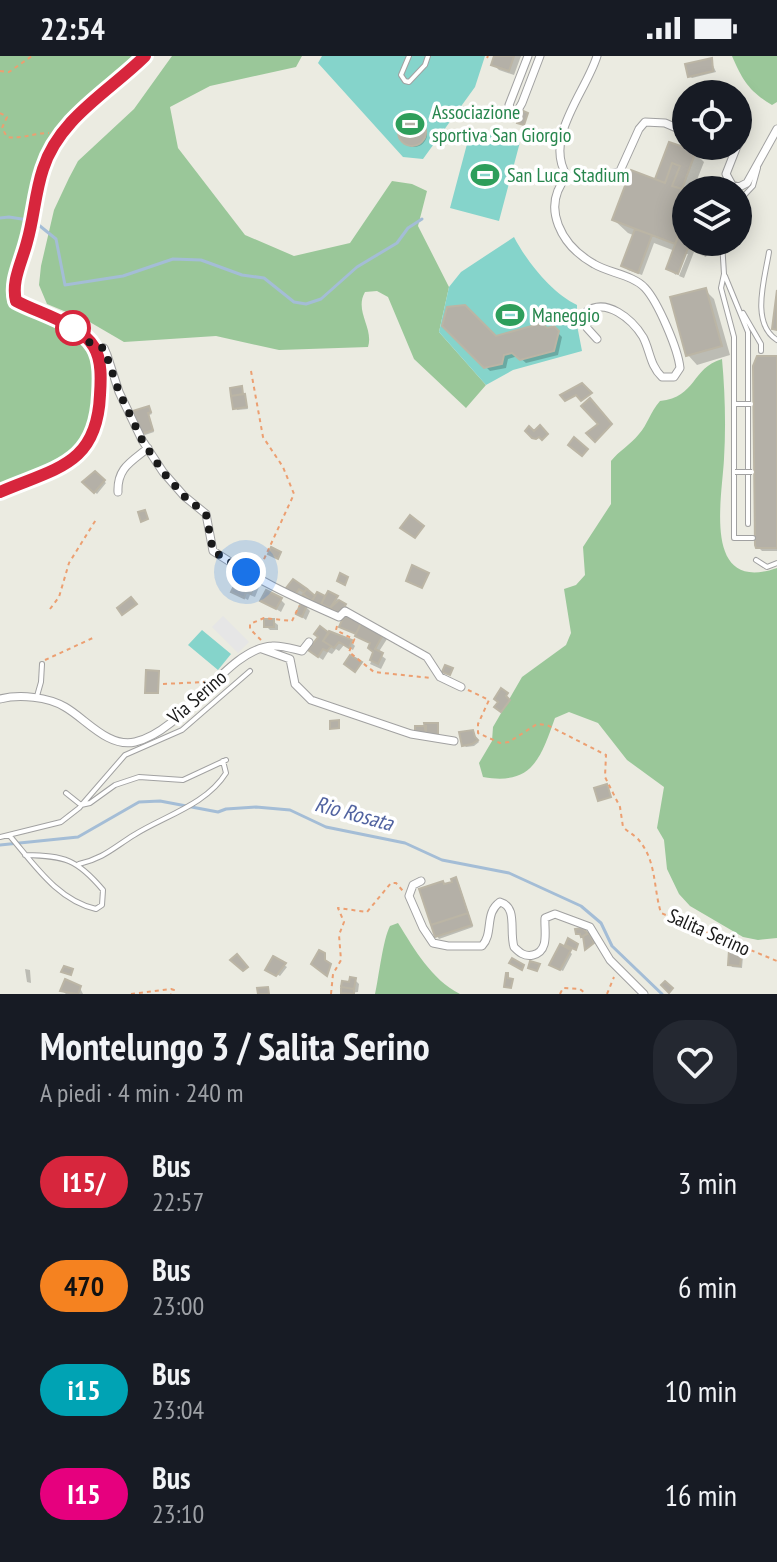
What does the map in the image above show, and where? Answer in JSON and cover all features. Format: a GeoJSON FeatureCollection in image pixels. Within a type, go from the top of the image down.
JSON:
{"type":"FeatureCollection","features":[{"type":"Feature","properties":{"kind":"street"},"geometry":{"type":"LineString","coordinates":[[145,56],[62,133],[43,169],[28,240],[13,288],[16,301],[70,326],[94,346],[104,348],[133,425],[163,472],[184,496],[206,514],[213,551],[256,579],[301,601],[339,617],[345,611],[387,633],[427,657],[440,677],[461,687]]}},
{"type":"Feature","properties":{"kind":"street"},"geometry":{"type":"LineString","coordinates":[[528,56],[509,105],[512,112],[518,110],[522,103],[540,56]]}},
{"type":"Feature","properties":{"kind":"street"},"geometry":{"type":"LineString","coordinates":[[567,176],[562,165],[561,139],[597,56]]}},
{"type":"Feature","properties":{"kind":"street"},"geometry":{"type":"LineString","coordinates":[[567,176],[603,177],[620,171],[645,122],[672,126]]}},
{"type":"Feature","properties":{"kind":"street"},"geometry":{"type":"LineString","coordinates":[[732,160],[726,174],[732,185],[743,186],[777,129]]}},
{"type":"Feature","properties":{"kind":"street"},"geometry":{"type":"LineString","coordinates":[[567,176],[557,189],[553,203],[564,236],[591,263],[644,286],[671,337],[680,368],[674,377],[667,379],[657,373],[642,334],[609,307],[597,306],[586,312],[587,328],[597,339]]}},
{"type":"Feature","properties":{"kind":"street"},"geometry":{"type":"LineString","coordinates":[[0,492],[79,456],[88,444],[95,431],[100,403],[100,366],[94,346]]}},
{"type":"Feature","properties":{"kind":"street"},"geometry":{"type":"LineString","coordinates":[[118,492],[118,478],[125,464],[148,448]]}},
{"type":"Feature","properties":{"kind":"street"},"geometry":{"type":"LineString","coordinates":[[263,648],[274,645],[302,651],[309,642]]}},
{"type":"Feature","properties":{"kind":"street"},"geometry":{"type":"LineString","coordinates":[[263,648],[290,659],[295,684],[311,700],[411,734],[454,741]]}},
{"type":"Feature","properties":{"kind":"street","name":"Via Serino"},"geometry":{"type":"LineString","coordinates":[[0,699],[36,698],[62,705],[111,738],[134,742],[177,719],[251,650],[263,648]]}},
{"type":"Feature","properties":{"kind":"street"},"geometry":{"type":"LineString","coordinates":[[421,881],[413,885],[409,896],[433,943],[482,946],[488,938],[491,912],[500,902],[511,909],[512,941],[520,953],[532,955],[541,951],[545,941],[545,918],[555,914],[590,927],[610,960],[644,994]]}},
{"type":"Feature","properties":{"kind":"lane"},"geometry":{"type":"LineString","coordinates":[[409,56],[401,75],[403,80],[409,82],[425,65],[428,56]]}},
{"type":"Feature","properties":{"kind":"lane"},"geometry":{"type":"LineString","coordinates":[[752,187],[757,166]]}},
{"type":"Feature","properties":{"kind":"lane"},"geometry":{"type":"LineString","coordinates":[[769,252],[761,301],[762,317],[770,335],[777,340]]}},
{"type":"Feature","properties":{"kind":"lane"},"geometry":{"type":"LineString","coordinates":[[723,256],[721,288],[734,337],[734,538],[753,538]]}},
{"type":"Feature","properties":{"kind":"lane"},"geometry":{"type":"LineString","coordinates":[[724,274],[748,332],[748,524]]}},
{"type":"Feature","properties":{"kind":"lane"},"geometry":{"type":"LineString","coordinates":[[733,297],[761,344],[761,351]]}},
{"type":"Feature","properties":{"kind":"lane"},"geometry":{"type":"LineString","coordinates":[[736,404],[751,404]]}},
{"type":"Feature","properties":{"kind":"lane"},"geometry":{"type":"LineString","coordinates":[[735,472],[752,472]]}},
{"type":"Feature","properties":{"kind":"lane"},"geometry":{"type":"LineString","coordinates":[[756,560],[767,567],[777,563]]}},
{"type":"Feature","properties":{"kind":"lane"},"geometry":{"type":"LineString","coordinates":[[36,698],[42,664]]}},
{"type":"Feature","properties":{"kind":"lane"},"geometry":{"type":"LineString","coordinates":[[0,837],[61,822],[81,805],[125,755],[182,730],[250,671]]}},
{"type":"Feature","properties":{"kind":"lane"},"geometry":{"type":"LineString","coordinates":[[225,674],[230,687]]}},
{"type":"Feature","properties":{"kind":"lane"},"geometry":{"type":"LineString","coordinates":[[25,855],[50,856],[79,864],[101,859],[136,833],[166,820],[220,784],[226,773],[224,761],[183,780],[139,777],[115,785],[90,803],[81,805]]}},
{"type":"Feature","properties":{"kind":"lane"},"geometry":{"type":"LineString","coordinates":[[66,793],[81,805]]}},
{"type":"Feature","properties":{"kind":"lane"},"geometry":{"type":"LineString","coordinates":[[9,835],[44,878],[82,906],[96,909],[102,905],[103,890],[79,864]]}},
{"type":"Feature","properties":{"kind":"path"},"geometry":{"type":"LineString","coordinates":[[0,71],[9,72],[32,56]]}},
{"type":"Feature","properties":{"kind":"path"},"geometry":{"type":"LineString","coordinates":[[0,113],[7,117],[2,128],[7,137],[22,139],[35,133],[62,133]]}},
{"type":"Feature","properties":{"kind":"path"},"geometry":{"type":"LineString","coordinates":[[251,371],[263,437],[283,467],[294,494],[256,579]]}},
{"type":"Feature","properties":{"kind":"path"},"geometry":{"type":"LineString","coordinates":[[50,609],[59,597],[69,563],[97,518]]}},
{"type":"Feature","properties":{"kind":"path"},"geometry":{"type":"LineString","coordinates":[[263,648],[250,624],[264,618],[292,621],[301,601]]}},
{"type":"Feature","properties":{"kind":"path"},"geometry":{"type":"LineString","coordinates":[[339,617],[336,630],[355,640],[349,652],[374,672],[440,677]]}},
{"type":"Feature","properties":{"kind":"path"},"geometry":{"type":"LineString","coordinates":[[42,664],[48,658],[95,637]]}},
{"type":"Feature","properties":{"kind":"path"},"geometry":{"type":"LineString","coordinates":[[163,684],[218,681]]}},
{"type":"Feature","properties":{"kind":"path","name":"Salita Serino"},"geometry":{"type":"LineString","coordinates":[[461,687],[489,700],[478,724],[478,733],[486,738],[509,742],[537,724],[547,725],[606,755],[605,777],[620,807],[623,827],[635,835],[654,865],[654,891],[661,913],[777,961]]}},
{"type":"Feature","properties":{"kind":"path"},"geometry":{"type":"LineString","coordinates":[[331,994],[333,974],[341,960],[339,935],[344,922],[338,908],[367,912],[391,883],[396,883],[409,896]]}},
{"type":"Feature","properties":{"kind":"path"},"geometry":{"type":"LineString","coordinates":[[607,994],[619,969]]}},
{"type":"Feature","properties":{"kind":"path"},"geometry":{"type":"LineString","coordinates":[[560,994],[563,988],[575,988],[586,994]]}},
{"type":"Feature","properties":{"kind":"path"},"geometry":{"type":"LineString","coordinates":[[131,994],[174,990],[171,994]]}},
{"type":"Feature","properties":{"kind":"green space"},"geometry":{"type":"Polygon","coordinates":[[[0,56],[140,56],[58,129],[42,158],[7,294],[15,309],[64,331],[92,356],[95,374],[90,426],[80,441],[60,458],[0,486],[0,56]]]}},
{"type":"Feature","properties":{"kind":"green space"},"geometry":{"type":"Polygon","coordinates":[[[172,56],[302,56],[296,67],[210,86],[170,107],[178,148],[245,235],[294,256],[350,243],[392,181],[412,184],[427,191],[418,226],[449,287],[439,332],[486,385],[466,408],[414,359],[388,297],[377,291],[365,292],[362,299],[369,333],[368,347],[279,350],[216,336],[124,342],[88,321],[47,304],[39,285],[41,266],[54,210],[69,178],[78,161],[134,109],[172,56]]]}},
{"type":"Feature","properties":{"kind":"green space"},"geometry":{"type":"Polygon","coordinates":[[[732,56],[777,56],[777,102],[772,105],[752,90],[752,80],[743,79],[732,56]]]}},
{"type":"Feature","properties":{"kind":"green space"},"geometry":{"type":"Polygon","coordinates":[[[722,359],[725,422],[720,518],[722,538],[727,555],[737,568],[753,572],[777,568],[777,938],[758,940],[743,937],[690,906],[679,894],[667,869],[664,840],[657,828],[664,787],[627,760],[598,723],[569,712],[555,718],[545,745],[532,766],[513,777],[483,777],[479,763],[492,741],[493,727],[522,677],[566,645],[571,633],[564,589],[576,585],[585,575],[583,547],[611,504],[611,461],[639,434],[660,401],[681,394],[704,369],[722,359]]]}},
{"type":"Feature","properties":{"kind":"green space"},"geometry":{"type":"Polygon","coordinates":[[[398,923],[432,972],[460,994],[375,994],[388,932],[390,926],[398,923]]]}},
{"type":"Feature","properties":{"kind":"shaded area","name":"Associazione sportiva San Giorgio"},"geometry":{"type":"Polygon","coordinates":[[[322,56],[485,56],[475,87],[423,159],[403,157],[318,63],[322,56]]]}},
{"type":"Feature","properties":{"kind":"shaded area","name":"San Luca Stadium"},"geometry":{"type":"Polygon","coordinates":[[[471,129],[520,142],[499,221],[450,208],[471,129]]]}},
{"type":"Feature","properties":{"kind":"shaded area","name":"Maneggio"},"geometry":{"type":"Polygon","coordinates":[[[514,237],[541,276],[558,293],[577,305],[582,351],[513,370],[486,385],[439,332],[449,287],[461,272],[514,237]]]}},
{"type":"Feature","properties":{"kind":"shaded area"},"geometry":{"type":"Polygon","coordinates":[[[223,616],[249,642],[238,653],[212,627],[223,616]]]}},
{"type":"Feature","properties":{"kind":"shaded area"},"geometry":{"type":"Polygon","coordinates":[[[202,630],[231,654],[218,670],[188,645],[202,630]]]}},
{"type":"Feature","properties":{"kind":"building"},"geometry":{"type":"Polygon","coordinates":[[[494,56],[514,56],[509,71],[491,65],[494,56]]]}},
{"type":"Feature","properties":{"kind":"building"},"geometry":{"type":"Polygon","coordinates":[[[712,58],[713,71],[688,77],[685,64],[712,58]]]}},
{"type":"Feature","properties":{"kind":"building"},"geometry":{"type":"Polygon","coordinates":[[[521,110],[528,113],[524,125],[517,123],[521,110]]]}},
{"type":"Feature","properties":{"kind":"building"},"geometry":{"type":"Polygon","coordinates":[[[412,118],[422,122],[426,132],[422,142],[412,146],[402,142],[398,132],[402,122],[412,118]]]}},
{"type":"Feature","properties":{"kind":"building"},"geometry":{"type":"Polygon","coordinates":[[[669,142],[672,143],[672,160],[693,160],[687,176],[676,176],[680,166],[672,163],[665,183],[655,179],[669,142]]]}},
{"type":"Feature","properties":{"kind":"building"},"geometry":{"type":"Polygon","coordinates":[[[672,163],[680,166],[676,176],[672,176],[672,243],[612,220],[631,170],[665,183],[672,163]]]}},
{"type":"Feature","properties":{"kind":"building"},"geometry":{"type":"Polygon","coordinates":[[[635,229],[652,235],[638,273],[621,266],[635,229]]]}},
{"type":"Feature","properties":{"kind":"building"},"geometry":{"type":"Polygon","coordinates":[[[672,253],[672,256],[685,256],[678,274],[666,269],[672,253]]]}},
{"type":"Feature","properties":{"kind":"building"},"geometry":{"type":"Polygon","coordinates":[[[706,288],[722,346],[686,356],[670,297],[706,288]]]}},
{"type":"Feature","properties":{"kind":"building"},"geometry":{"type":"Polygon","coordinates":[[[777,290],[777,330],[772,329],[777,290]]]}},
{"type":"Feature","properties":{"kind":"building"},"geometry":{"type":"Polygon","coordinates":[[[465,305],[496,336],[542,323],[547,328],[554,326],[559,331],[554,351],[520,360],[512,353],[504,355],[502,364],[484,368],[442,326],[447,307],[465,305]]]}},
{"type":"Feature","properties":{"kind":"building"},"geometry":{"type":"Polygon","coordinates":[[[757,356],[777,356],[777,548],[756,548],[755,545],[753,366],[757,356]]]}},
{"type":"Feature","properties":{"kind":"building"},"geometry":{"type":"Polygon","coordinates":[[[582,383],[592,393],[581,401],[576,395],[565,401],[560,395],[582,383]]]}},
{"type":"Feature","properties":{"kind":"building"},"geometry":{"type":"Polygon","coordinates":[[[242,386],[243,394],[231,396],[230,388],[242,386]]]}},
{"type":"Feature","properties":{"kind":"building"},"geometry":{"type":"Polygon","coordinates":[[[245,394],[247,407],[233,409],[231,396],[245,394]]]}},
{"type":"Feature","properties":{"kind":"building"},"geometry":{"type":"Polygon","coordinates":[[[590,398],[612,424],[595,442],[586,433],[598,424],[581,406],[590,398]]]}},
{"type":"Feature","properties":{"kind":"building"},"geometry":{"type":"Polygon","coordinates":[[[149,406],[153,430],[141,434],[133,411],[149,406]]]}},
{"type":"Feature","properties":{"kind":"building"},"geometry":{"type":"Polygon","coordinates":[[[540,425],[548,434],[542,440],[532,438],[525,431],[529,426],[534,431],[540,425]]]}},
{"type":"Feature","properties":{"kind":"building"},"geometry":{"type":"Polygon","coordinates":[[[574,437],[588,449],[582,456],[568,445],[574,437]]]}},
{"type":"Feature","properties":{"kind":"building"},"geometry":{"type":"Polygon","coordinates":[[[95,471],[105,480],[94,493],[82,482],[95,471]]]}},
{"type":"Feature","properties":{"kind":"building"},"geometry":{"type":"Polygon","coordinates":[[[145,510],[148,519],[141,522],[138,512],[145,510]]]}},
{"type":"Feature","properties":{"kind":"building"},"geometry":{"type":"Polygon","coordinates":[[[410,515],[424,526],[415,538],[400,528],[410,515]]]}},
{"type":"Feature","properties":{"kind":"building"},"geometry":{"type":"Polygon","coordinates":[[[271,547],[281,552],[278,559],[268,554],[271,547]]]}},
{"type":"Feature","properties":{"kind":"building"},"geometry":{"type":"Polygon","coordinates":[[[412,565],[429,573],[422,588],[406,581],[412,565]]]}},
{"type":"Feature","properties":{"kind":"building"},"geometry":{"type":"Polygon","coordinates":[[[340,573],[348,577],[345,585],[337,581],[340,573]]]}},
{"type":"Feature","properties":{"kind":"building"},"geometry":{"type":"Polygon","coordinates":[[[241,575],[256,581],[251,594],[238,589],[241,575]]]}},
{"type":"Feature","properties":{"kind":"building"},"geometry":{"type":"Polygon","coordinates":[[[293,579],[307,589],[304,592],[299,589],[295,595],[286,588],[293,579]]]}},
{"type":"Feature","properties":{"kind":"building"},"geometry":{"type":"Polygon","coordinates":[[[233,588],[246,592],[244,598],[231,592],[233,588]]]}},
{"type":"Feature","properties":{"kind":"building"},"geometry":{"type":"Polygon","coordinates":[[[307,589],[315,596],[312,601],[303,594],[307,589]]]}},
{"type":"Feature","properties":{"kind":"building"},"geometry":{"type":"Polygon","coordinates":[[[266,590],[282,598],[276,609],[260,601],[266,590]]]}},
{"type":"Feature","properties":{"kind":"building"},"geometry":{"type":"Polygon","coordinates":[[[328,591],[338,596],[330,608],[321,604],[328,591]]]}},
{"type":"Feature","properties":{"kind":"building"},"geometry":{"type":"Polygon","coordinates":[[[317,592],[325,596],[320,607],[300,598],[303,594],[312,601],[317,592]]]}},
{"type":"Feature","properties":{"kind":"building"},"geometry":{"type":"Polygon","coordinates":[[[131,597],[137,604],[122,615],[117,608],[131,597]]]}},
{"type":"Feature","properties":{"kind":"building"},"geometry":{"type":"Polygon","coordinates":[[[339,600],[346,604],[340,614],[330,608],[339,600]]]}},
{"type":"Feature","properties":{"kind":"building"},"geometry":{"type":"Polygon","coordinates":[[[301,603],[307,605],[302,617],[296,614],[301,603]]]}},
{"type":"Feature","properties":{"kind":"building"},"geometry":{"type":"Polygon","coordinates":[[[345,613],[362,621],[356,634],[339,627],[345,613]]]}},
{"type":"Feature","properties":{"kind":"building"},"geometry":{"type":"Polygon","coordinates":[[[264,619],[274,619],[274,627],[264,627],[264,619]]]}},
{"type":"Feature","properties":{"kind":"building"},"geometry":{"type":"Polygon","coordinates":[[[362,621],[384,633],[375,649],[383,653],[378,664],[370,660],[373,652],[368,648],[370,643],[355,636],[362,621]]]}},
{"type":"Feature","properties":{"kind":"building"},"geometry":{"type":"Polygon","coordinates":[[[320,626],[329,633],[323,641],[331,646],[327,651],[323,649],[318,657],[308,650],[318,637],[314,634],[320,626]]]}},
{"type":"Feature","properties":{"kind":"building"},"geometry":{"type":"Polygon","coordinates":[[[329,631],[352,640],[349,648],[339,642],[334,648],[323,641],[329,631]]]}},
{"type":"Feature","properties":{"kind":"building"},"geometry":{"type":"Polygon","coordinates":[[[350,655],[362,662],[355,672],[344,664],[350,655]]]}},
{"type":"Feature","properties":{"kind":"building"},"geometry":{"type":"Polygon","coordinates":[[[445,665],[453,668],[450,675],[442,672],[445,665]]]}},
{"type":"Feature","properties":{"kind":"building"},"geometry":{"type":"Polygon","coordinates":[[[146,670],[159,671],[158,693],[145,693],[146,670]]]}},
{"type":"Feature","properties":{"kind":"building"},"geometry":{"type":"Polygon","coordinates":[[[501,688],[508,693],[506,696],[510,700],[501,712],[494,707],[498,702],[494,699],[501,688]]]}},
{"type":"Feature","properties":{"kind":"building"},"geometry":{"type":"Polygon","coordinates":[[[339,720],[339,728],[330,729],[330,721],[339,720]]]}},
{"type":"Feature","properties":{"kind":"building"},"geometry":{"type":"Polygon","coordinates":[[[424,723],[438,723],[438,734],[426,734],[424,723]]]}},
{"type":"Feature","properties":{"kind":"building"},"geometry":{"type":"Polygon","coordinates":[[[415,726],[426,726],[426,734],[415,734],[415,726]]]}},
{"type":"Feature","properties":{"kind":"building"},"geometry":{"type":"Polygon","coordinates":[[[473,730],[478,740],[462,746],[459,732],[473,730]]]}},
{"type":"Feature","properties":{"kind":"building"},"geometry":{"type":"Polygon","coordinates":[[[607,784],[611,797],[598,801],[594,788],[607,784]]]}},
{"type":"Feature","properties":{"kind":"building"},"geometry":{"type":"Polygon","coordinates":[[[456,877],[468,913],[431,925],[419,889],[443,881],[444,884],[452,882],[451,879],[456,877]]]}},
{"type":"Feature","properties":{"kind":"building"},"geometry":{"type":"Polygon","coordinates":[[[468,913],[472,925],[435,937],[431,925],[468,913]]]}},
{"type":"Feature","properties":{"kind":"building"},"geometry":{"type":"Polygon","coordinates":[[[582,928],[588,933],[581,937],[575,929],[582,928]]]}},
{"type":"Feature","properties":{"kind":"building"},"geometry":{"type":"Polygon","coordinates":[[[589,933],[594,943],[585,950],[583,936],[589,933]]]}},
{"type":"Feature","properties":{"kind":"building"},"geometry":{"type":"Polygon","coordinates":[[[568,938],[578,944],[576,950],[565,945],[568,938]]]}},
{"type":"Feature","properties":{"kind":"building"},"geometry":{"type":"Polygon","coordinates":[[[560,944],[571,950],[560,970],[549,965],[560,944]]]}},
{"type":"Feature","properties":{"kind":"building"},"geometry":{"type":"Polygon","coordinates":[[[319,950],[325,953],[325,960],[331,964],[327,976],[311,964],[319,950]]]}},
{"type":"Feature","properties":{"kind":"building"},"geometry":{"type":"Polygon","coordinates":[[[729,950],[742,951],[740,966],[728,965],[729,950]]]}},
{"type":"Feature","properties":{"kind":"building"},"geometry":{"type":"Polygon","coordinates":[[[237,954],[248,967],[243,971],[230,960],[237,954]]]}},
{"type":"Feature","properties":{"kind":"building"},"geometry":{"type":"Polygon","coordinates":[[[273,956],[286,963],[276,976],[265,970],[273,956]]]}},
{"type":"Feature","properties":{"kind":"building"},"geometry":{"type":"Polygon","coordinates":[[[512,958],[524,965],[522,970],[509,963],[512,958]]]}},
{"type":"Feature","properties":{"kind":"building"},"geometry":{"type":"Polygon","coordinates":[[[530,961],[540,964],[537,971],[528,968],[530,961]]]}},
{"type":"Feature","properties":{"kind":"building"},"geometry":{"type":"Polygon","coordinates":[[[64,966],[73,969],[71,975],[61,972],[64,966]]]}},
{"type":"Feature","properties":{"kind":"building"},"geometry":{"type":"Polygon","coordinates":[[[506,973],[508,978],[513,979],[511,988],[504,987],[506,973]]]}},
{"type":"Feature","properties":{"kind":"building"},"geometry":{"type":"Polygon","coordinates":[[[350,977],[356,978],[354,989],[341,987],[342,981],[349,982],[350,977]]]}},
{"type":"Feature","properties":{"kind":"building"},"geometry":{"type":"Polygon","coordinates":[[[65,979],[81,986],[78,994],[60,991],[65,979]]]}},
{"type":"Feature","properties":{"kind":"building"},"geometry":{"type":"Polygon","coordinates":[[[665,981],[673,988],[669,993],[661,985],[665,981]]]}},
{"type":"Feature","properties":{"kind":"building"},"geometry":{"type":"Polygon","coordinates":[[[268,987],[269,994],[258,994],[257,988],[268,987]]]}},
{"type":"Feature","properties":{"kind":"building"},"geometry":{"type":"Polygon","coordinates":[[[341,987],[354,989],[354,994],[341,993],[341,987]]]}},
{"type":"Feature","properties":{"kind":"waterway"},"geometry":{"type":"LineString","coordinates":[[0,218],[28,220]]}},
{"type":"Feature","properties":{"kind":"waterway"},"geometry":{"type":"LineString","coordinates":[[35,222],[56,239],[65,285],[123,276],[173,259],[201,260],[242,275],[264,278],[294,302],[306,304],[321,299],[357,267],[397,243],[408,228],[422,219]]}},
{"type":"Feature","properties":{"kind":"waterway","name":"Rio Rosata"},"geometry":{"type":"LineString","coordinates":[[0,845],[78,837],[139,802],[160,801],[218,812],[256,807],[290,810],[326,827],[405,843],[442,860],[509,873],[581,906],[601,923],[612,946],[662,994]]}},
{"type":"Feature","properties":{"kind":"bus line","name":"I15/"},"geometry":{"type":"LineString","coordinates":[[0,492],[79,456],[95,431],[100,403],[100,366],[94,346],[55,317],[16,301],[13,288],[49,154],[73,120],[145,56]]}},
{"type":"Feature","properties":{"kind":"place","name":"Associazione sportiva San Giorgio"},"geometry":{"type":"Point","coordinates":[410,124]}},
{"type":"Feature","properties":{"kind":"place","name":"San Luca Stadium"},"geometry":{"type":"Point","coordinates":[485,175]}},
{"type":"Feature","properties":{"kind":"place","name":"Maneggio"},"geometry":{"type":"Point","coordinates":[510,315]}},
{"type":"Feature","properties":{"kind":"route"},"geometry":{"type":"LineString","coordinates":[[73,328],[70,326],[94,346],[104,348],[119,392],[142,440],[163,472],[184,496],[206,514],[213,551],[246,572]]}}]}
